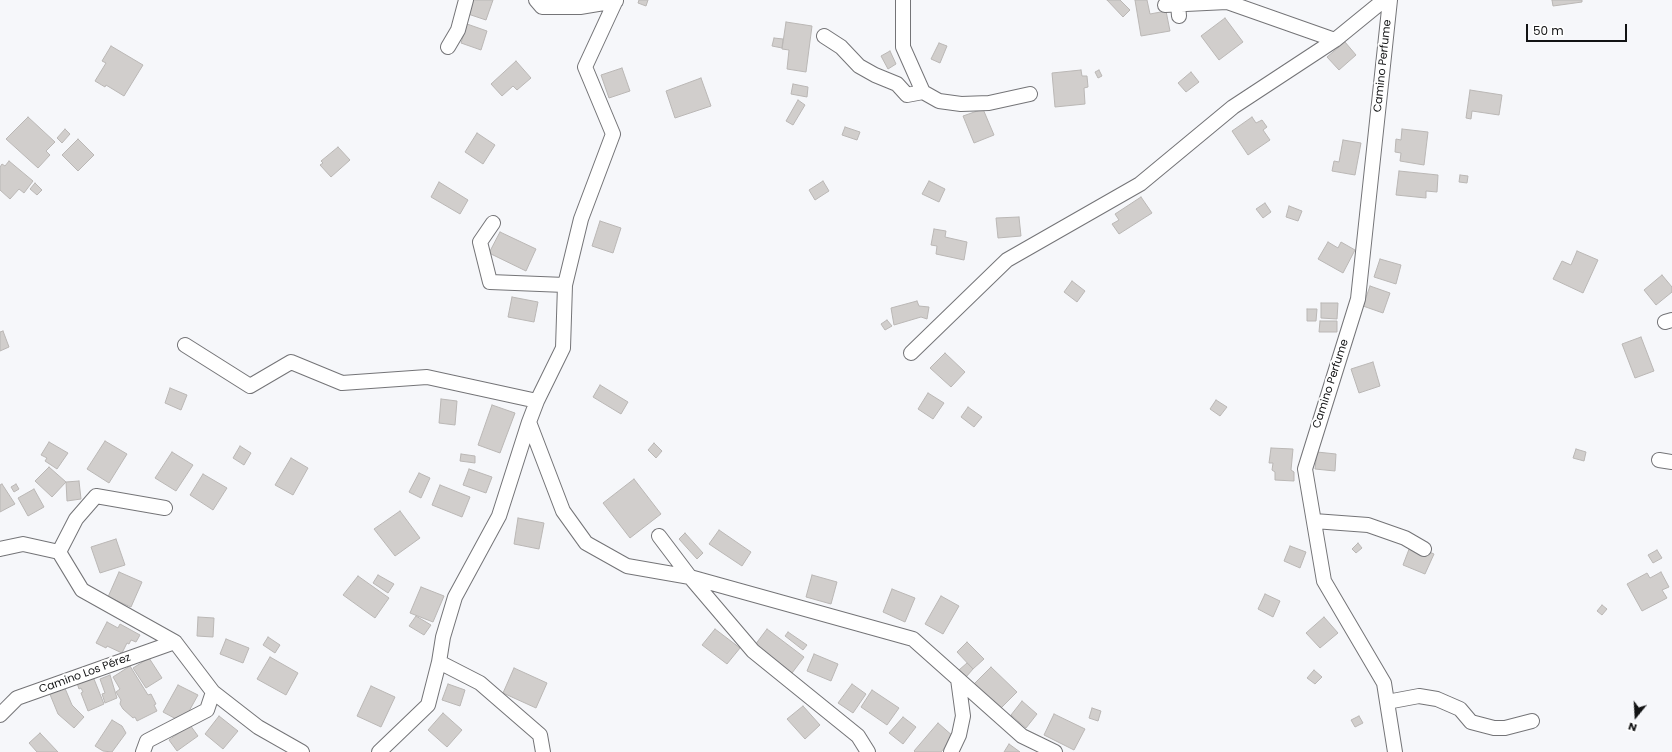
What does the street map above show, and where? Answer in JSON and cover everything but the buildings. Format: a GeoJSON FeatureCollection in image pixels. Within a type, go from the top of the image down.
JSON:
{"type":"FeatureCollection","features":[{"type":"Feature","properties":{"kind":"street"},"geometry":{"type":"LineString","coordinates":[[448,47],[458,30],[466,0]]}},
{"type":"Feature","properties":{"kind":"street"},"geometry":{"type":"LineString","coordinates":[[536,0],[542,7],[580,7],[616,0]]}},
{"type":"Feature","properties":{"kind":"street"},"geometry":{"type":"LineString","coordinates":[[379,752],[428,705],[439,662],[443,637],[455,597],[499,516],[537,401],[563,348],[564,285],[581,219],[613,134],[585,67],[616,0]]}},
{"type":"Feature","properties":{"kind":"street"},"geometry":{"type":"LineString","coordinates":[[903,0],[903,47],[923,92],[939,101],[961,104],[989,102],[1030,94]]}},
{"type":"Feature","properties":{"kind":"street"},"geometry":{"type":"LineString","coordinates":[[911,353],[1007,260],[1140,184],[1233,107],[1335,40],[1384,0]]}},
{"type":"Feature","properties":{"kind":"street","name":"Camino Perfume"},"geometry":{"type":"LineString","coordinates":[[1390,0],[1358,299],[1304,469],[1324,581],[1384,682],[1395,752]]}},
{"type":"Feature","properties":{"kind":"street"},"geometry":{"type":"LineString","coordinates":[[1174,8],[1227,2],[1335,40]]}},
{"type":"Feature","properties":{"kind":"street"},"geometry":{"type":"LineString","coordinates":[[824,36],[841,47],[859,66],[875,75],[898,84],[908,95],[923,92]]}},
{"type":"Feature","properties":{"kind":"street"},"geometry":{"type":"LineString","coordinates":[[493,223],[480,242],[490,282],[564,285]]}},
{"type":"Feature","properties":{"kind":"street"},"geometry":{"type":"LineString","coordinates":[[185,345],[250,386],[291,362],[342,383],[427,377],[537,401]]}},
{"type":"Feature","properties":{"kind":"street"},"geometry":{"type":"LineString","coordinates":[[529,422],[563,511],[586,543],[628,566],[690,577],[913,639],[1022,736],[1055,752]]}},
{"type":"Feature","properties":{"kind":"street"},"geometry":{"type":"LineString","coordinates":[[59,552],[76,519],[96,496],[165,508]]}},
{"type":"Feature","properties":{"kind":"street"},"geometry":{"type":"LineString","coordinates":[[1314,521],[1368,525],[1405,538],[1424,549]]}},
{"type":"Feature","properties":{"kind":"street"},"geometry":{"type":"LineString","coordinates":[[659,536],[690,577],[753,651],[858,736],[868,752]]}},
{"type":"Feature","properties":{"kind":"street"},"geometry":{"type":"LineString","coordinates":[[0,549],[23,544],[59,552],[82,590],[176,642],[212,692],[258,727],[302,752]]}},
{"type":"Feature","properties":{"kind":"street","name":"Camino Los Pérez"},"geometry":{"type":"LineString","coordinates":[[0,715],[17,698],[176,642]]}},
{"type":"Feature","properties":{"kind":"street"},"geometry":{"type":"LineString","coordinates":[[439,662],[480,683],[540,735],[543,752]]}},
{"type":"Feature","properties":{"kind":"street"},"geometry":{"type":"LineString","coordinates":[[951,752],[959,735],[963,716],[958,679]]}},
{"type":"Feature","properties":{"kind":"street"},"geometry":{"type":"LineString","coordinates":[[143,752],[147,740],[207,710],[212,692]]}},
{"type":"Feature","properties":{"kind":"street"},"geometry":{"type":"LineString","coordinates":[[1387,702],[1419,696],[1437,699],[1460,709],[1471,722],[1494,728],[1505,728],[1532,721]]}}]}
